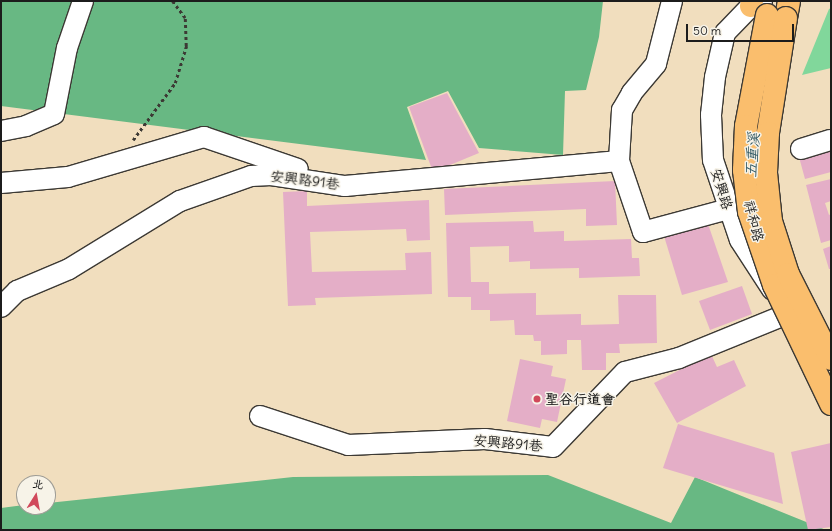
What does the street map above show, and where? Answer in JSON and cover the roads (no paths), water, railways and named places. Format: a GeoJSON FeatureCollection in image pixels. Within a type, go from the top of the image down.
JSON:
{"type":"FeatureCollection","features":[{"type":"Feature","properties":{"kind":"main road","name":"祥和路"},"geometry":{"type":"LineString","coordinates":[[789,1],[768,132],[766,173],[771,221],[788,274],[831,358]]}},
{"type":"Feature","properties":{"kind":"main road","name":"祥和路"},"geometry":{"type":"LineString","coordinates":[[758,2],[746,126],[744,170],[749,212],[774,285],[831,404]]}},
{"type":"Feature","properties":{"kind":"street"},"geometry":{"type":"LineString","coordinates":[[1,131],[26,126],[54,114],[67,48],[83,1]]}},
{"type":"Feature","properties":{"kind":"street"},"geometry":{"type":"LineString","coordinates":[[672,1],[656,64],[632,92],[622,110],[619,161],[643,232],[728,209]]}},
{"type":"Feature","properties":{"kind":"street","name":"安興路"},"geometry":{"type":"LineString","coordinates":[[758,2],[725,33],[715,77],[712,115],[713,160],[728,209],[740,240],[790,313],[831,358]]}},
{"type":"Feature","properties":{"kind":"street"},"geometry":{"type":"LineString","coordinates":[[1,184],[68,177],[204,137],[344,186]]}},
{"type":"Feature","properties":{"kind":"street"},"geometry":{"type":"LineString","coordinates":[[801,149],[831,140]]}},
{"type":"Feature","properties":{"kind":"street","name":"安興路91巷"},"geometry":{"type":"LineString","coordinates":[[1,307],[18,291],[69,269],[180,201],[251,176],[271,175],[344,186],[619,161]]}},
{"type":"Feature","properties":{"kind":"street","name":"安興路91巷"},"geometry":{"type":"LineString","coordinates":[[260,416],[348,445],[485,438],[554,447],[625,372],[678,358],[790,313]]}},
{"type":"Feature","properties":{"kind":"place","name":"聖谷行道會"},"geometry":{"type":"Point","coordinates":[537,399]}},
{"type":"Feature","properties":{"kind":"water label","name":"五重溪"},"geometry":{"type":"Point","coordinates":[752,155]}}]}
